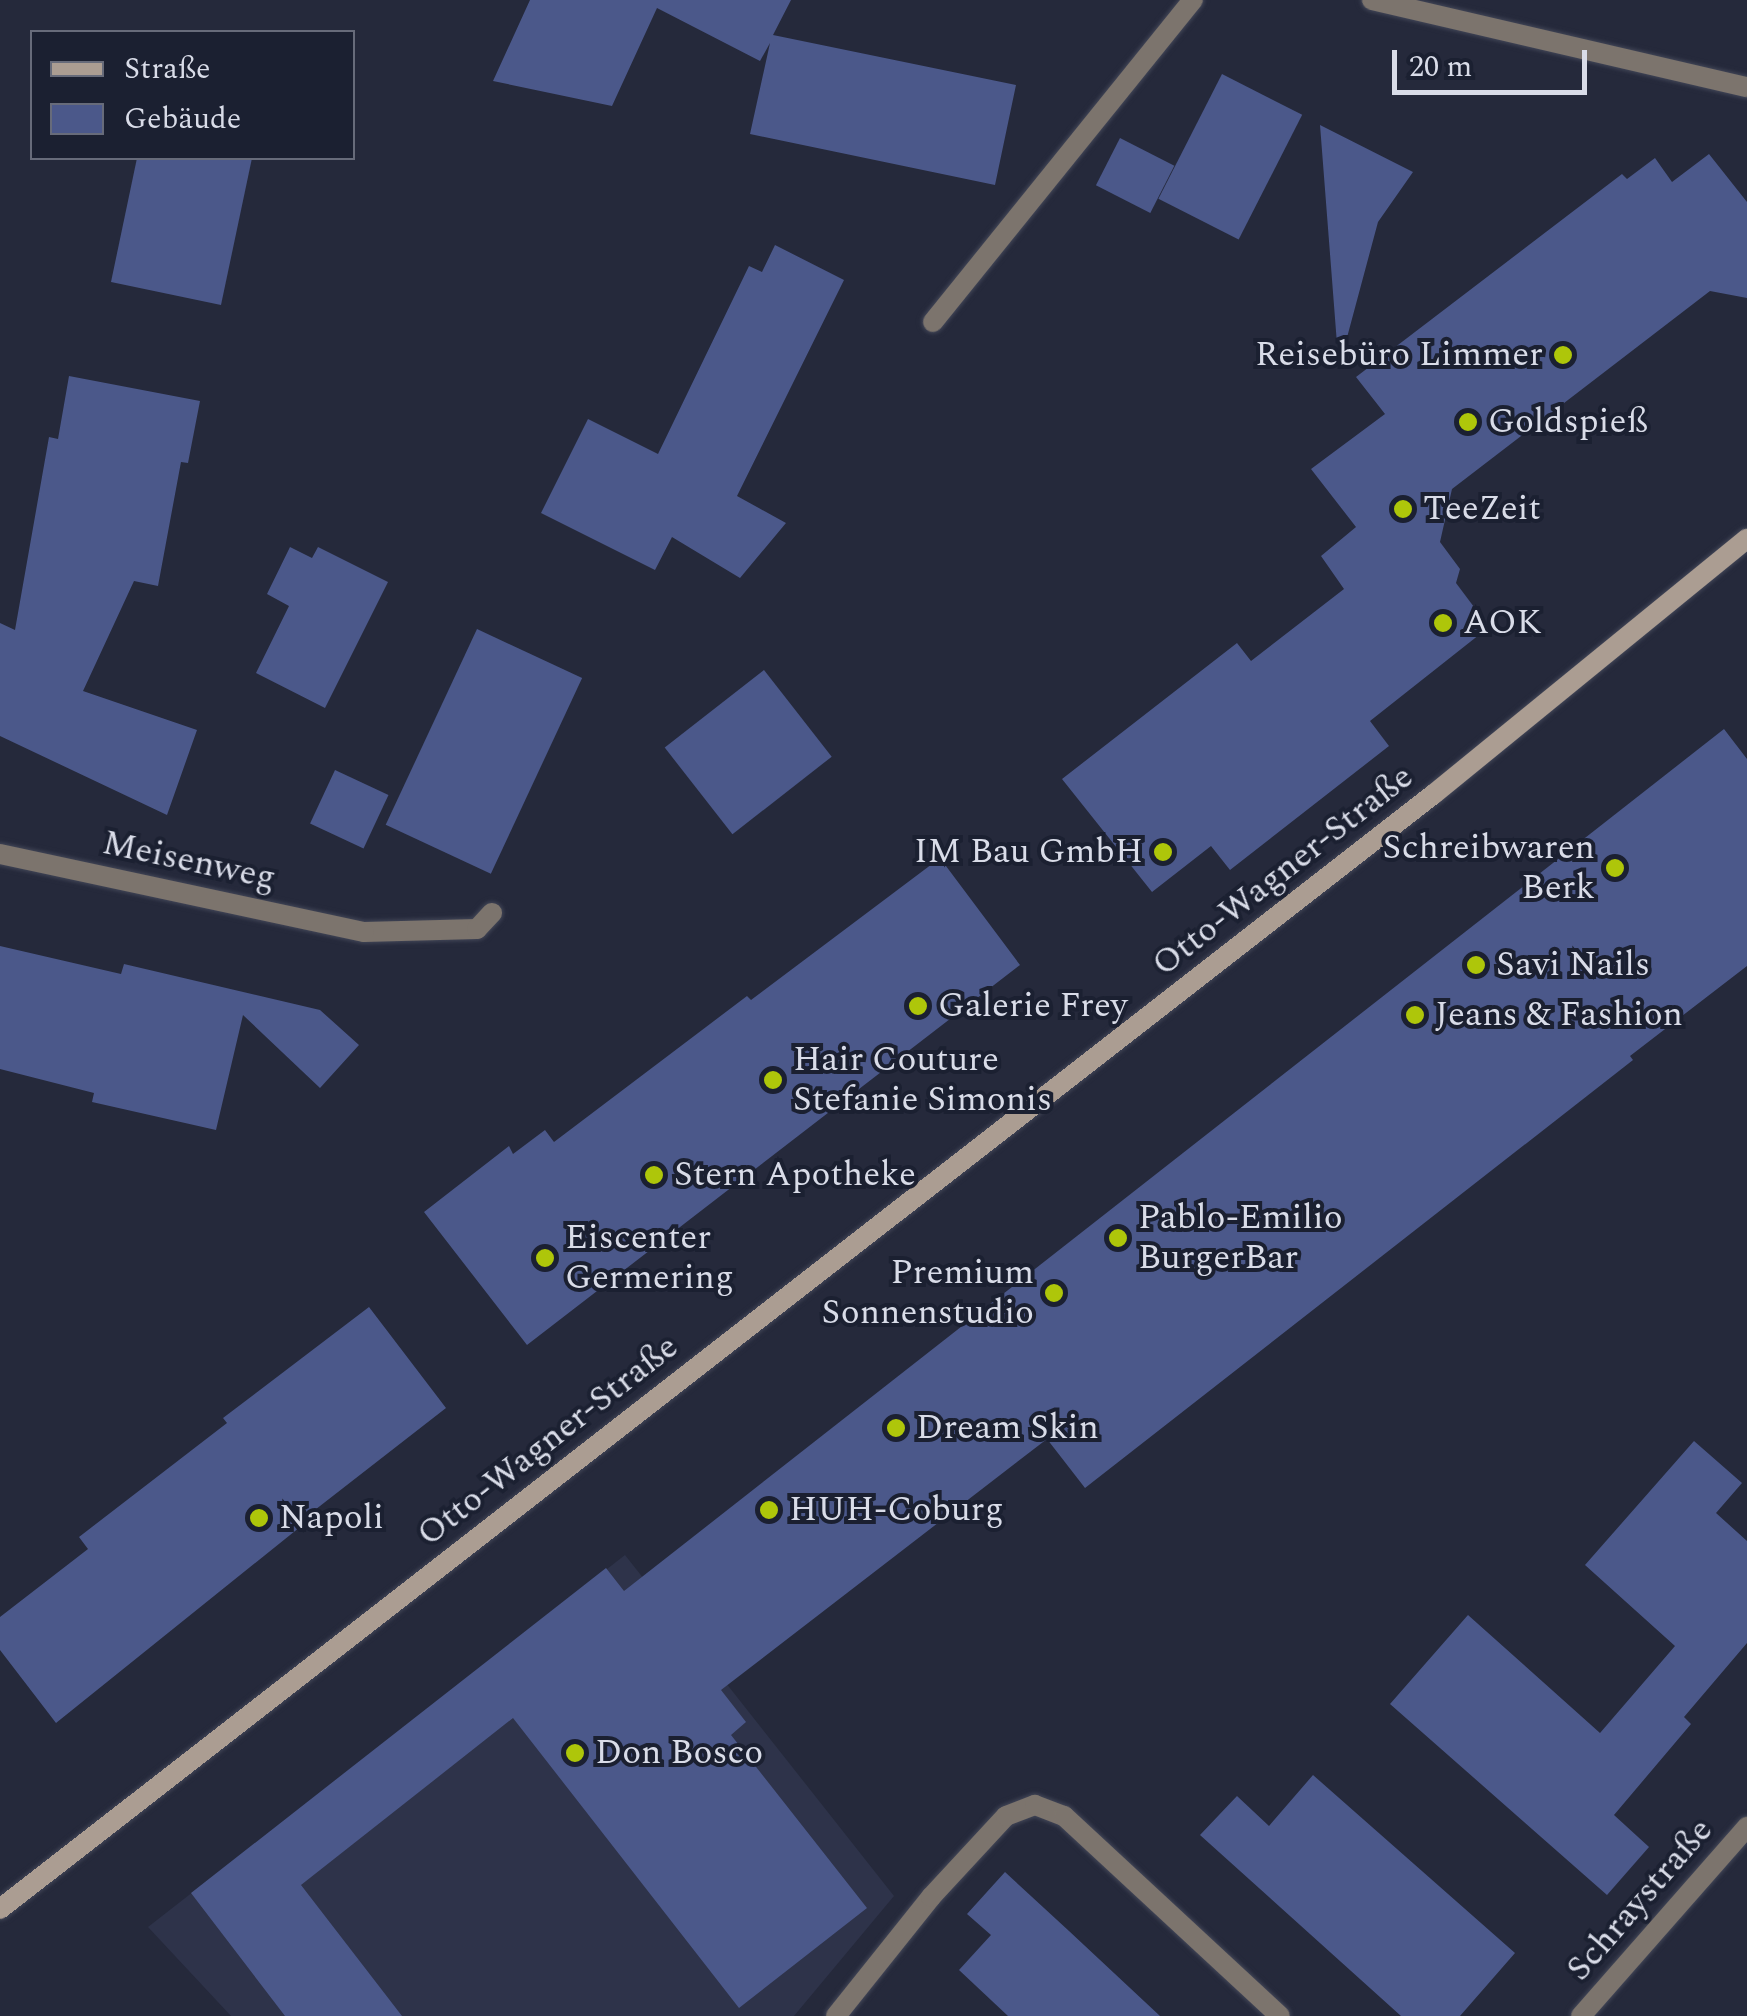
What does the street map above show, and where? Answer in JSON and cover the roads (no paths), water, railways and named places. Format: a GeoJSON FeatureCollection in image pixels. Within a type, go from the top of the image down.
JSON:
{"type":"FeatureCollection","features":[{"type":"Feature","properties":{"kind":"street"},"geometry":{"type":"LineString","coordinates":[[933,322],[1193,0]]}},
{"type":"Feature","properties":{"kind":"street"},"geometry":{"type":"LineString","coordinates":[[1372,0],[1747,87]]}},
{"type":"Feature","properties":{"kind":"street","name":"Otto-Wagner-Straße"},"geometry":{"type":"LineString","coordinates":[[0,1909],[1282,914],[1747,539]]}},
{"type":"Feature","properties":{"kind":"street","name":"Meisenweg"},"geometry":{"type":"LineString","coordinates":[[0,854],[364,932],[477,930],[492,912]]}},
{"type":"Feature","properties":{"kind":"street"},"geometry":{"type":"LineString","coordinates":[[836,2016],[931,1897],[994,1830],[1018,1809],[1035,1805],[1064,1816],[1280,2016]]}},
{"type":"Feature","properties":{"kind":"street","name":"Schraystraße"},"geometry":{"type":"LineString","coordinates":[[1581,2016],[1747,1827]]}},
{"type":"Feature","properties":{"kind":"place","name":"Reisebüro Limmer"},"geometry":{"type":"Point","coordinates":[1563,355]}},
{"type":"Feature","properties":{"kind":"place","name":"Goldspieß"},"geometry":{"type":"Point","coordinates":[1468,422]}},
{"type":"Feature","properties":{"kind":"place","name":"TeeZeit"},"geometry":{"type":"Point","coordinates":[1403,509]}},
{"type":"Feature","properties":{"kind":"place","name":"AOK"},"geometry":{"type":"Point","coordinates":[1443,623]}},
{"type":"Feature","properties":{"kind":"place","name":"IM Bau GmbH"},"geometry":{"type":"Point","coordinates":[1163,852]}},
{"type":"Feature","properties":{"kind":"place","name":"Schreibwaren Berk"},"geometry":{"type":"Point","coordinates":[1615,868]}},
{"type":"Feature","properties":{"kind":"place","name":"Savi Nails"},"geometry":{"type":"Point","coordinates":[1476,965]}},
{"type":"Feature","properties":{"kind":"place","name":"Galerie Frey"},"geometry":{"type":"Point","coordinates":[918,1006]}},
{"type":"Feature","properties":{"kind":"place","name":"Jeans & Fashion"},"geometry":{"type":"Point","coordinates":[1415,1015]}},
{"type":"Feature","properties":{"kind":"place","name":"Hair Couture Stefanie Simonis"},"geometry":{"type":"Point","coordinates":[773,1080]}},
{"type":"Feature","properties":{"kind":"place","name":"Stern Apotheke"},"geometry":{"type":"Point","coordinates":[654,1175]}},
{"type":"Feature","properties":{"kind":"place","name":"Pablo-Emilio BurgerBar"},"geometry":{"type":"Point","coordinates":[1118,1238]}},
{"type":"Feature","properties":{"kind":"place","name":"Eiscenter Germering"},"geometry":{"type":"Point","coordinates":[545,1258]}},
{"type":"Feature","properties":{"kind":"place","name":"Premium Sonnenstudio"},"geometry":{"type":"Point","coordinates":[1054,1293]}},
{"type":"Feature","properties":{"kind":"place","name":"Dream Skin"},"geometry":{"type":"Point","coordinates":[896,1428]}},
{"type":"Feature","properties":{"kind":"place","name":"HUH-Coburg"},"geometry":{"type":"Point","coordinates":[769,1510]}},
{"type":"Feature","properties":{"kind":"place","name":"Napoli"},"geometry":{"type":"Point","coordinates":[259,1518]}},
{"type":"Feature","properties":{"kind":"place","name":"Don Bosco"},"geometry":{"type":"Point","coordinates":[575,1753]}}]}
